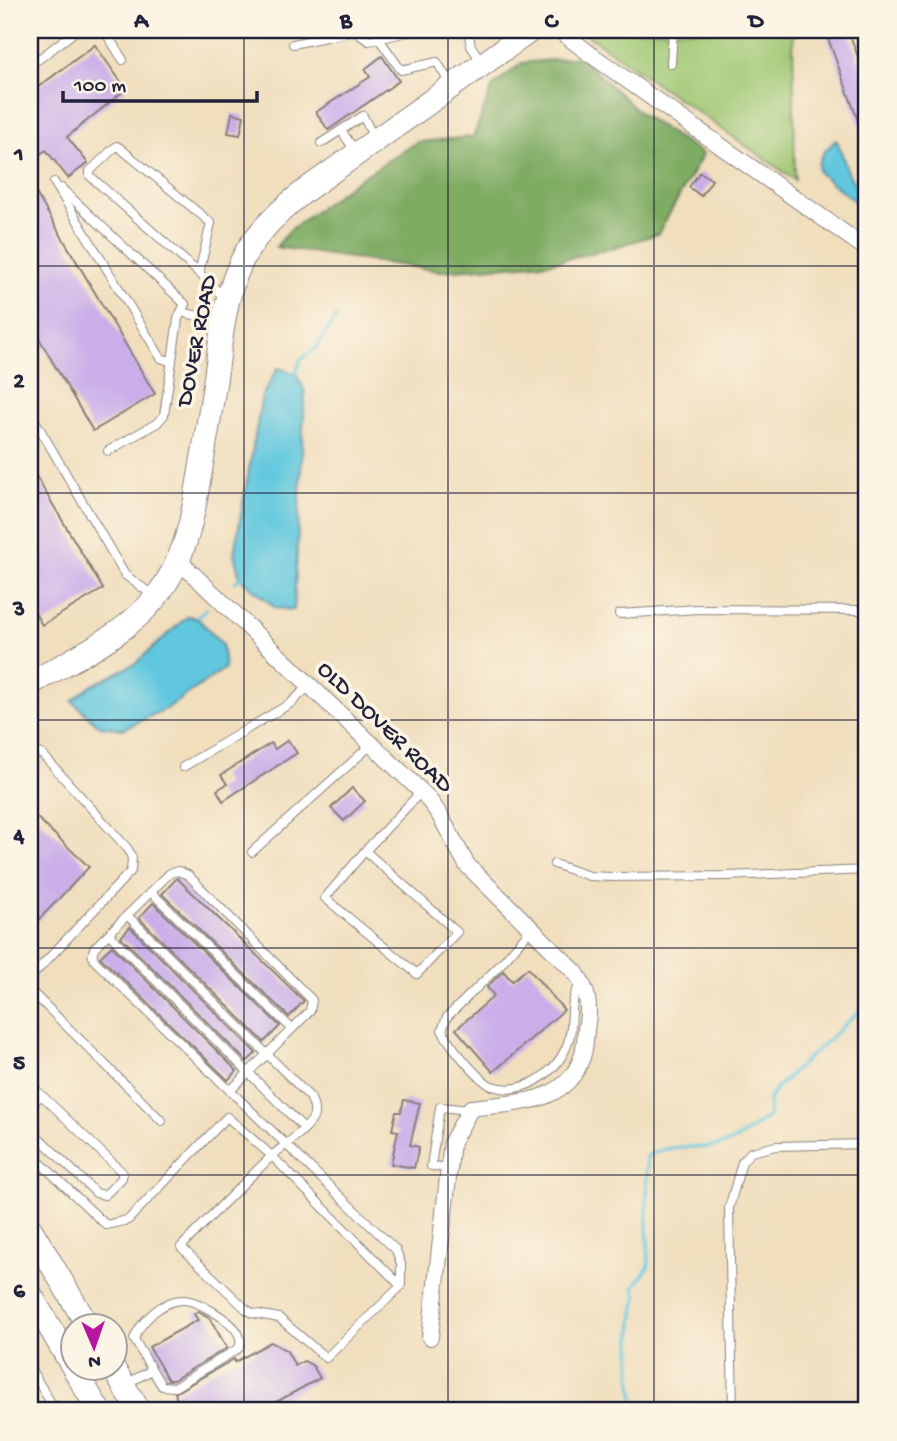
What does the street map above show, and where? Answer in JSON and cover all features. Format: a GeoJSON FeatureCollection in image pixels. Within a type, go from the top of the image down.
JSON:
{"type":"FeatureCollection","features":[{"type":"Feature","properties":{"kind":"street","name":"DOVER ROAD"},"geometry":{"type":"LineString","coordinates":[[33,675],[118,632],[156,597],[179,561],[194,513],[226,312],[246,253],[263,229],[295,198],[531,30]]}},
{"type":"Feature","properties":{"kind":"street"},"geometry":{"type":"LineString","coordinates":[[559,30],[867,249]]}},
{"type":"Feature","properties":{"kind":"street","name":"OLD DOVER ROAD"},"geometry":{"type":"LineString","coordinates":[[179,561],[421,792],[439,814],[467,865],[582,982]]}},
{"type":"Feature","properties":{"kind":"street"},"geometry":{"type":"LineString","coordinates":[[430,1337],[452,1142],[471,1108],[545,1098],[569,1082],[583,1057],[590,1007],[582,982]]}},
{"type":"Feature","properties":{"kind":"street"},"geometry":{"type":"LineString","coordinates":[[30,1228],[80,1312]]}},
{"type":"Feature","properties":{"kind":"street"},"geometry":{"type":"LineString","coordinates":[[30,1294],[99,1411]]}},
{"type":"Feature","properties":{"kind":"street"},"geometry":{"type":"LineString","coordinates":[[122,1382],[139,1411]]}},
{"type":"Feature","properties":{"kind":"lane"},"geometry":{"type":"LineString","coordinates":[[30,59],[34,62],[39,59],[77,30]]}},
{"type":"Feature","properties":{"kind":"lane"},"geometry":{"type":"LineString","coordinates":[[104,30],[123,60]]}},
{"type":"Feature","properties":{"kind":"lane"},"geometry":{"type":"LineString","coordinates":[[293,44],[354,31],[369,41],[416,30]]}},
{"type":"Feature","properties":{"kind":"lane"},"geometry":{"type":"LineString","coordinates":[[467,30],[471,46],[483,64]]}},
{"type":"Feature","properties":{"kind":"lane"},"geometry":{"type":"LineString","coordinates":[[671,64],[673,30]]}},
{"type":"Feature","properties":{"kind":"lane"},"geometry":{"type":"LineString","coordinates":[[379,39],[401,70],[437,62],[452,86]]}},
{"type":"Feature","properties":{"kind":"lane"},"geometry":{"type":"LineString","coordinates":[[321,143],[363,116],[366,147]]}},
{"type":"Feature","properties":{"kind":"lane"},"geometry":{"type":"LineString","coordinates":[[341,130],[366,147]]}},
{"type":"Feature","properties":{"kind":"lane"},"geometry":{"type":"LineString","coordinates":[[199,273],[211,223],[117,146],[90,171],[89,177],[199,273],[226,312]]}},
{"type":"Feature","properties":{"kind":"lane"},"geometry":{"type":"LineString","coordinates":[[108,451],[157,423],[164,415],[172,362],[178,319],[185,304],[54,182],[161,358],[172,362]]}},
{"type":"Feature","properties":{"kind":"lane"},"geometry":{"type":"LineString","coordinates":[[181,312],[226,312]]}},
{"type":"Feature","properties":{"kind":"lane"},"geometry":{"type":"LineString","coordinates":[[30,412],[125,575],[156,597]]}},
{"type":"Feature","properties":{"kind":"lane"},"geometry":{"type":"LineString","coordinates":[[619,614],[698,609],[867,610]]}},
{"type":"Feature","properties":{"kind":"lane"},"geometry":{"type":"LineString","coordinates":[[183,767],[291,703],[309,686]]}},
{"type":"Feature","properties":{"kind":"lane"},"geometry":{"type":"LineString","coordinates":[[252,852],[371,745]]}},
{"type":"Feature","properties":{"kind":"lane"},"geometry":{"type":"LineString","coordinates":[[30,749],[43,755],[128,849],[132,858],[131,870],[30,978]]}},
{"type":"Feature","properties":{"kind":"lane"},"geometry":{"type":"LineString","coordinates":[[365,851],[457,932],[417,974],[325,898],[365,851],[421,792]]}},
{"type":"Feature","properties":{"kind":"lane"},"geometry":{"type":"LineString","coordinates":[[554,864],[589,876],[612,877],[727,876],[867,870]]}},
{"type":"Feature","properties":{"kind":"lane"},"geometry":{"type":"LineString","coordinates":[[127,915],[268,1054],[310,1097],[314,1106],[313,1118],[304,1128],[285,1144],[234,1191],[181,1247],[246,1309],[279,1318],[326,1358],[401,1286],[401,1264],[396,1250],[285,1144],[97,963],[92,954],[94,948],[108,934],[127,915],[150,892],[170,873],[178,871],[187,876],[312,1000],[310,1012],[292,1029],[268,1054],[230,1091]]}},
{"type":"Feature","properties":{"kind":"lane"},"geometry":{"type":"LineString","coordinates":[[150,892],[292,1029]]}},
{"type":"Feature","properties":{"kind":"lane"},"geometry":{"type":"LineString","coordinates":[[531,929],[500,965],[447,1017],[442,1030],[447,1041],[478,1074],[491,1085],[520,1088],[554,1068],[567,1047],[572,1028],[570,1010],[574,992],[582,982]]}},
{"type":"Feature","properties":{"kind":"lane"},"geometry":{"type":"LineString","coordinates":[[108,934],[304,1128]]}},
{"type":"Feature","properties":{"kind":"lane"},"geometry":{"type":"LineString","coordinates":[[30,990],[162,1121]]}},
{"type":"Feature","properties":{"kind":"lane"},"geometry":{"type":"LineString","coordinates":[[30,1084],[122,1172],[122,1178],[105,1195],[96,1193],[30,1129]]}},
{"type":"Feature","properties":{"kind":"lane"},"geometry":{"type":"LineString","coordinates":[[30,1107],[41,1095]]}},
{"type":"Feature","properties":{"kind":"lane"},"geometry":{"type":"LineString","coordinates":[[449,1168],[431,1166],[440,1107],[470,1110]]}},
{"type":"Feature","properties":{"kind":"lane"},"geometry":{"type":"LineString","coordinates":[[30,1153],[106,1225],[128,1220],[227,1117],[272,1156],[401,1286]]}},
{"type":"Feature","properties":{"kind":"lane"},"geometry":{"type":"LineString","coordinates":[[733,1411],[729,1208],[742,1162],[751,1152],[776,1146],[867,1144]]}},
{"type":"Feature","properties":{"kind":"lane"},"geometry":{"type":"LineString","coordinates":[[176,1301],[196,1302],[238,1331],[241,1341],[239,1348],[175,1387],[162,1386],[152,1370],[134,1339],[139,1326],[159,1309],[176,1301]]}},
{"type":"Feature","properties":{"kind":"lane"},"geometry":{"type":"LineString","coordinates":[[30,1368],[57,1411]]}},
{"type":"Feature","properties":{"kind":"lane"},"geometry":{"type":"LineString","coordinates":[[130,1374],[152,1370]]}},
{"type":"Feature","properties":{"kind":"green space"},"geometry":{"type":"Polygon","coordinates":[[[580,30],[793,30],[795,180],[580,30]]]}},
{"type":"Feature","properties":{"kind":"green space"},"geometry":{"type":"Polygon","coordinates":[[[580,57],[641,114],[703,154],[658,234],[549,263],[440,271],[276,247],[290,230],[353,183],[417,142],[473,137],[493,86],[522,63],[580,57]]]}},
{"type":"Feature","properties":{"kind":"water"},"geometry":{"type":"Polygon","coordinates":[[[836,140],[850,177],[860,188],[867,191],[867,211],[819,173],[820,159],[836,140]]]}},
{"type":"Feature","properties":{"kind":"water"},"geometry":{"type":"Polygon","coordinates":[[[278,368],[296,373],[305,392],[294,610],[276,608],[240,578],[234,554],[262,396],[278,368]]]}},
{"type":"Feature","properties":{"kind":"water"},"geometry":{"type":"Polygon","coordinates":[[[188,616],[198,619],[222,644],[225,668],[166,709],[123,729],[99,726],[72,701],[89,687],[136,663],[188,616]]]}},
{"type":"Feature","properties":{"kind":"building"},"geometry":{"type":"Polygon","coordinates":[[[825,30],[848,30],[861,65],[867,82],[867,145],[825,30]]]}},
{"type":"Feature","properties":{"kind":"building"},"geometry":{"type":"Polygon","coordinates":[[[95,45],[126,89],[67,137],[88,163],[68,178],[46,150],[30,161],[30,77],[38,87],[95,45]]]}},
{"type":"Feature","properties":{"kind":"building"},"geometry":{"type":"Polygon","coordinates":[[[382,56],[399,81],[328,130],[316,112],[370,77],[365,69],[382,56]]]}},
{"type":"Feature","properties":{"kind":"building"},"geometry":{"type":"Polygon","coordinates":[[[232,113],[244,116],[240,135],[228,133],[232,113]]]}},
{"type":"Feature","properties":{"kind":"building"},"geometry":{"type":"Polygon","coordinates":[[[700,172],[712,180],[701,196],[689,187],[700,172]]]}},
{"type":"Feature","properties":{"kind":"building"},"geometry":{"type":"Polygon","coordinates":[[[30,183],[155,394],[93,431],[30,323],[30,183]]]}},
{"type":"Feature","properties":{"kind":"building"},"geometry":{"type":"Polygon","coordinates":[[[30,466],[103,589],[42,625],[30,605],[30,466]]]}},
{"type":"Feature","properties":{"kind":"building"},"geometry":{"type":"Polygon","coordinates":[[[288,740],[297,753],[223,801],[217,790],[227,784],[221,775],[271,743],[275,749],[288,740]]]}},
{"type":"Feature","properties":{"kind":"building"},"geometry":{"type":"Polygon","coordinates":[[[352,788],[365,801],[344,821],[331,808],[352,788]]]}},
{"type":"Feature","properties":{"kind":"building"},"geometry":{"type":"Polygon","coordinates":[[[30,811],[89,867],[30,929],[30,811]]]}},
{"type":"Feature","properties":{"kind":"building"},"geometry":{"type":"Polygon","coordinates":[[[177,878],[304,1001],[289,1017],[162,894],[177,878]]]}},
{"type":"Feature","properties":{"kind":"building"},"geometry":{"type":"Polygon","coordinates":[[[153,903],[280,1026],[264,1042],[139,918],[153,903]]]}},
{"type":"Feature","properties":{"kind":"building"},"geometry":{"type":"Polygon","coordinates":[[[130,927],[256,1053],[249,1060],[246,1061],[121,937],[130,927]]]}},
{"type":"Feature","properties":{"kind":"building"},"geometry":{"type":"Polygon","coordinates":[[[112,946],[237,1071],[228,1080],[100,957],[112,946]]]}},
{"type":"Feature","properties":{"kind":"building"},"geometry":{"type":"Polygon","coordinates":[[[528,968],[564,1010],[493,1072],[456,1029],[494,996],[487,987],[503,971],[512,981],[528,968]]]}},
{"type":"Feature","properties":{"kind":"building"},"geometry":{"type":"Polygon","coordinates":[[[404,1100],[420,1103],[410,1145],[419,1147],[414,1168],[391,1164],[398,1131],[392,1130],[396,1112],[401,1112],[404,1100]]]}},
{"type":"Feature","properties":{"kind":"building"},"geometry":{"type":"Polygon","coordinates":[[[198,1311],[209,1317],[227,1348],[173,1380],[168,1380],[149,1347],[198,1320],[194,1314],[198,1311]]]}},
{"type":"Feature","properties":{"kind":"building"},"geometry":{"type":"Polygon","coordinates":[[[271,1342],[287,1351],[295,1366],[304,1361],[313,1366],[320,1378],[260,1411],[157,1411],[177,1400],[175,1393],[234,1359],[235,1362],[271,1342]]]}},
{"type":"Feature","properties":{"kind":"waterway"},"geometry":{"type":"LineString","coordinates":[[296,373],[300,360],[316,348],[336,317]]}},
{"type":"Feature","properties":{"kind":"waterway"},"geometry":{"type":"LineString","coordinates":[[235,582],[240,578]]}},
{"type":"Feature","properties":{"kind":"waterway"},"geometry":{"type":"LineString","coordinates":[[198,617],[206,609]]}},
{"type":"Feature","properties":{"kind":"waterway"},"geometry":{"type":"LineString","coordinates":[[637,1411],[632,1386],[632,1338],[637,1296],[634,1287],[648,1268],[649,1261],[647,1156],[665,1149],[717,1146],[744,1134],[769,1116],[769,1099],[776,1088],[867,1004]]}}]}
